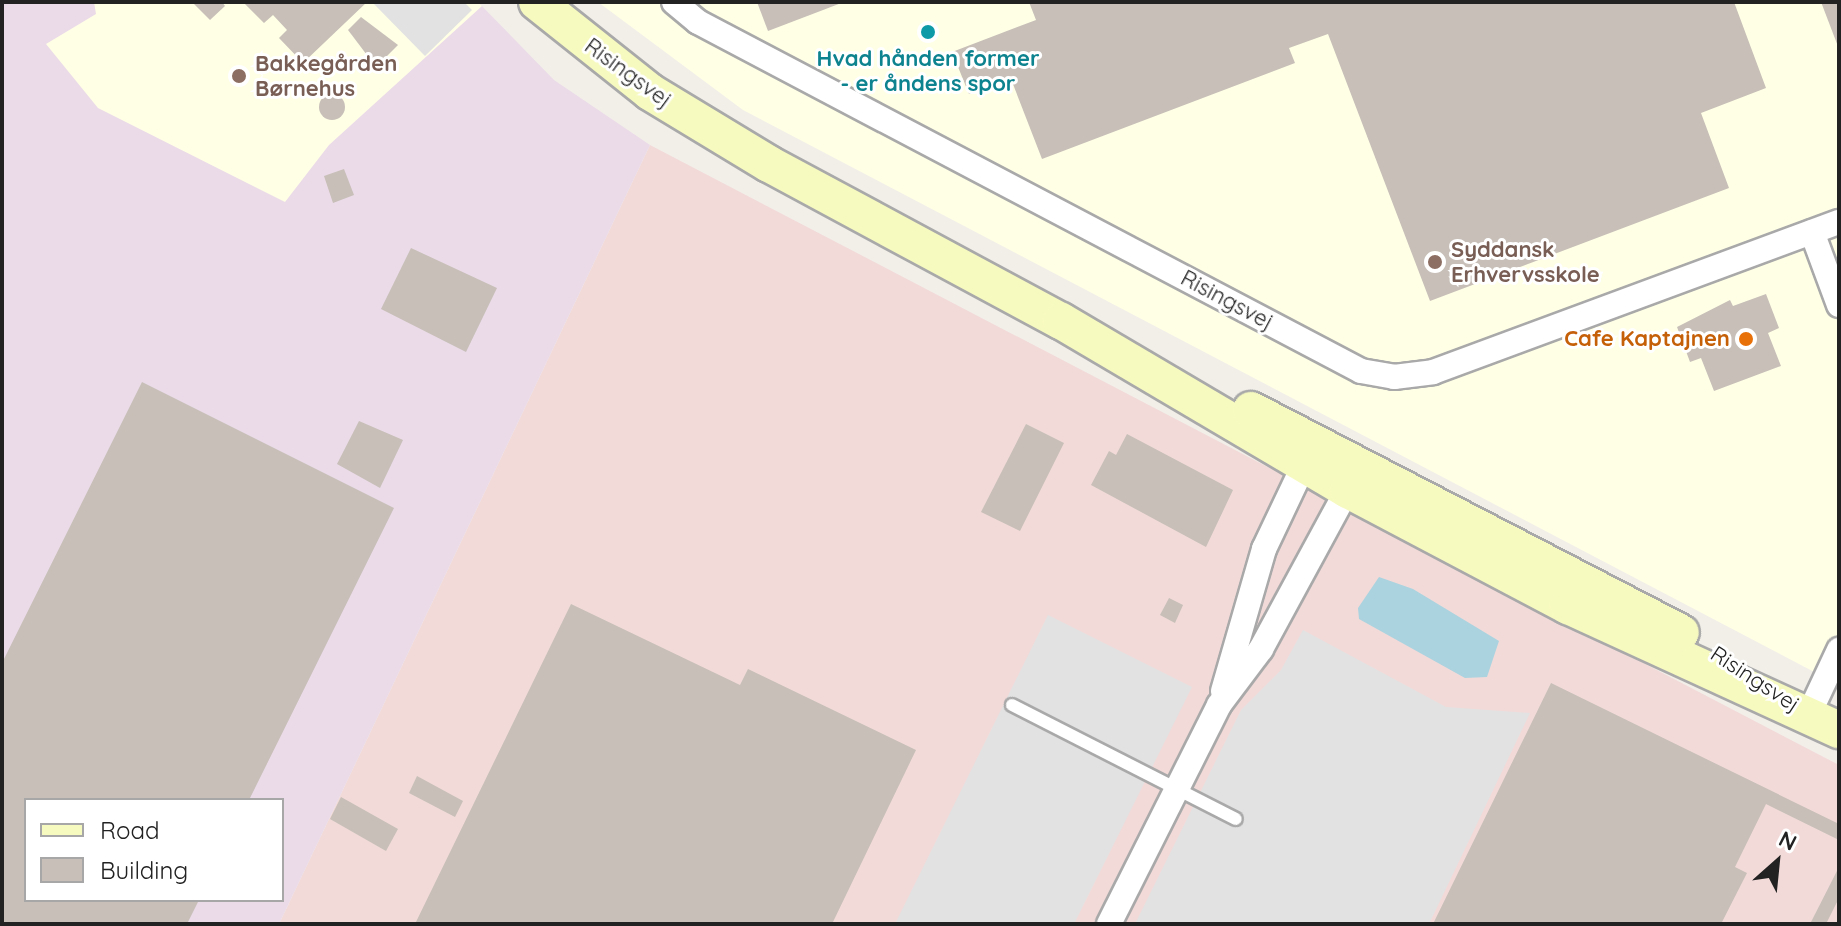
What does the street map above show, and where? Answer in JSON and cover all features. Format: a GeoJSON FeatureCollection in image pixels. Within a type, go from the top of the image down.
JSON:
{"type":"FeatureCollection","features":[{"type":"Feature","properties":{"kind":"street","name":"Risingsvej"},"geometry":{"type":"LineString","coordinates":[[537,2],[650,92],[1061,321],[1354,476],[1568,606],[1824,722],[1839,650]]}},
{"type":"Feature","properties":{"kind":"street","name":"Risingsvej"},"geometry":{"type":"LineString","coordinates":[[674,2],[698,22],[1361,371],[1394,377],[1433,372],[1839,222]]}},
{"type":"Feature","properties":{"kind":"street"},"geometry":{"type":"LineString","coordinates":[[1812,232],[1839,305]]}},
{"type":"Feature","properties":{"kind":"street"},"geometry":{"type":"LineString","coordinates":[[1219,705],[1264,549],[1310,452]]}},
{"type":"Feature","properties":{"kind":"street"},"geometry":{"type":"LineString","coordinates":[[1109,924],[1219,705],[1261,649],[1354,476]]}},
{"type":"Feature","properties":{"kind":"lane"},"geometry":{"type":"LineString","coordinates":[[1012,705],[1236,819]]}},
{"type":"Feature","properties":{"kind":"shaded area"},"geometry":{"type":"Polygon","coordinates":[[[2,2],[478,2],[554,80],[650,145],[279,924],[2,924],[2,2]]]}},
{"type":"Feature","properties":{"kind":"shaded area","name":"Bakkegården Børnehus"},"geometry":{"type":"Polygon","coordinates":[[[94,2],[478,2],[482,6],[329,145],[285,202],[98,108],[46,44],[96,14],[94,2]]]}},
{"type":"Feature","properties":{"kind":"shaded area"},"geometry":{"type":"Polygon","coordinates":[[[464,2],[472,10],[425,56],[373,3],[464,2]]]}},
{"type":"Feature","properties":{"kind":"shaded area","name":"Syddansk Erhvervsskole"},"geometry":{"type":"Polygon","coordinates":[[[598,2],[1839,2],[1839,685],[743,110],[598,2]]]}},
{"type":"Feature","properties":{"kind":"shaded area"},"geometry":{"type":"Polygon","coordinates":[[[650,145],[1839,765],[1839,924],[279,924],[650,145]]]}},
{"type":"Feature","properties":{"kind":"shaded area"},"geometry":{"type":"Polygon","coordinates":[[[1048,615],[1192,687],[1074,924],[895,924],[1048,615]]]}},
{"type":"Feature","properties":{"kind":"shaded area"},"geometry":{"type":"Polygon","coordinates":[[[1303,630],[1446,707],[1530,713],[1429,924],[1135,924],[1241,710],[1281,670],[1303,630]]]}},
{"type":"Feature","properties":{"kind":"water"},"geometry":{"type":"Polygon","coordinates":[[[1379,577],[1413,589],[1499,641],[1487,677],[1465,678],[1359,619],[1358,608],[1379,577]]]}},
{"type":"Feature","properties":{"kind":"building"},"geometry":{"type":"Polygon","coordinates":[[[192,2],[222,2],[225,6],[210,20],[192,2]]]}},
{"type":"Feature","properties":{"kind":"building"},"geometry":{"type":"Polygon","coordinates":[[[243,2],[367,2],[303,63],[279,38],[287,30],[273,15],[264,23],[243,2]]]}},
{"type":"Feature","properties":{"kind":"building"},"geometry":{"type":"Polygon","coordinates":[[[757,2],[844,2],[768,31],[757,2]]]}},
{"type":"Feature","properties":{"kind":"building"},"geometry":{"type":"Polygon","coordinates":[[[1029,2],[1734,2],[1766,88],[1701,113],[1729,188],[1430,301],[1328,34],[1289,48],[1295,63],[1042,159],[1011,79],[969,94],[952,52],[1036,20],[1029,2]]]}},
{"type":"Feature","properties":{"kind":"building"},"geometry":{"type":"Polygon","coordinates":[[[1821,2],[1839,2],[1839,49],[1821,2]]]}},
{"type":"Feature","properties":{"kind":"building"},"geometry":{"type":"Polygon","coordinates":[[[361,17],[398,45],[376,67],[348,30],[361,17]]]}},
{"type":"Feature","properties":{"kind":"building"},"geometry":{"type":"Polygon","coordinates":[[[332,94],[341,98],[345,107],[341,116],[332,120],[323,116],[319,107],[323,98],[332,94]]]}},
{"type":"Feature","properties":{"kind":"building"},"geometry":{"type":"Polygon","coordinates":[[[344,169],[354,195],[333,203],[324,176],[344,169]]]}},
{"type":"Feature","properties":{"kind":"building"},"geometry":{"type":"Polygon","coordinates":[[[411,248],[497,288],[466,352],[381,309],[411,248]]]}},
{"type":"Feature","properties":{"kind":"building"},"geometry":{"type":"Polygon","coordinates":[[[1766,294],[1779,328],[1768,333],[1781,366],[1714,391],[1701,358],[1690,362],[1677,327],[1730,300],[1733,306],[1766,294]]]}},
{"type":"Feature","properties":{"kind":"building"},"geometry":{"type":"Polygon","coordinates":[[[142,382],[394,508],[250,798],[24,798],[24,902],[198,902],[187,924],[2,924],[2,663],[142,382]]]}},
{"type":"Feature","properties":{"kind":"building"},"geometry":{"type":"Polygon","coordinates":[[[359,421],[403,440],[380,488],[337,464],[359,421]]]}},
{"type":"Feature","properties":{"kind":"building"},"geometry":{"type":"Polygon","coordinates":[[[1026,424],[1064,443],[1020,531],[981,512],[1026,424]]]}},
{"type":"Feature","properties":{"kind":"building"},"geometry":{"type":"Polygon","coordinates":[[[1127,434],[1233,490],[1206,547],[1091,485],[1109,451],[1116,455],[1127,434]]]}},
{"type":"Feature","properties":{"kind":"building"},"geometry":{"type":"Polygon","coordinates":[[[1169,598],[1183,605],[1175,623],[1160,615],[1169,598]]]}},
{"type":"Feature","properties":{"kind":"building"},"geometry":{"type":"Polygon","coordinates":[[[571,604],[740,685],[748,669],[916,750],[832,924],[415,924],[571,604]]]}},
{"type":"Feature","properties":{"kind":"building"},"geometry":{"type":"Polygon","coordinates":[[[1551,683],[1839,824],[1839,840],[1766,804],[1735,867],[1747,873],[1721,924],[1433,924],[1551,683]]]}},
{"type":"Feature","properties":{"kind":"building"},"geometry":{"type":"Polygon","coordinates":[[[417,776],[463,801],[455,817],[409,793],[417,776]]]}},
{"type":"Feature","properties":{"kind":"building"},"geometry":{"type":"Polygon","coordinates":[[[341,797],[398,829],[386,851],[330,819],[341,797]]]}},
{"type":"Feature","properties":{"kind":"building"},"geometry":{"type":"Polygon","coordinates":[[[1839,867],[1839,898],[1826,924],[1810,924],[1839,867]]]}},
{"type":"Feature","properties":{"kind":"place","name":"Hvad hånden former - er åndens spor"},"geometry":{"type":"Point","coordinates":[928,32]}},
{"type":"Feature","properties":{"kind":"place","name":"Bakkegården Børnehus"},"geometry":{"type":"Point","coordinates":[239,76]}},
{"type":"Feature","properties":{"kind":"place","name":"Syddansk Erhvervsskole"},"geometry":{"type":"Point","coordinates":[1435,262]}},
{"type":"Feature","properties":{"kind":"place","name":"Cafe Kaptajnen"},"geometry":{"type":"Point","coordinates":[1746,339]}}]}
